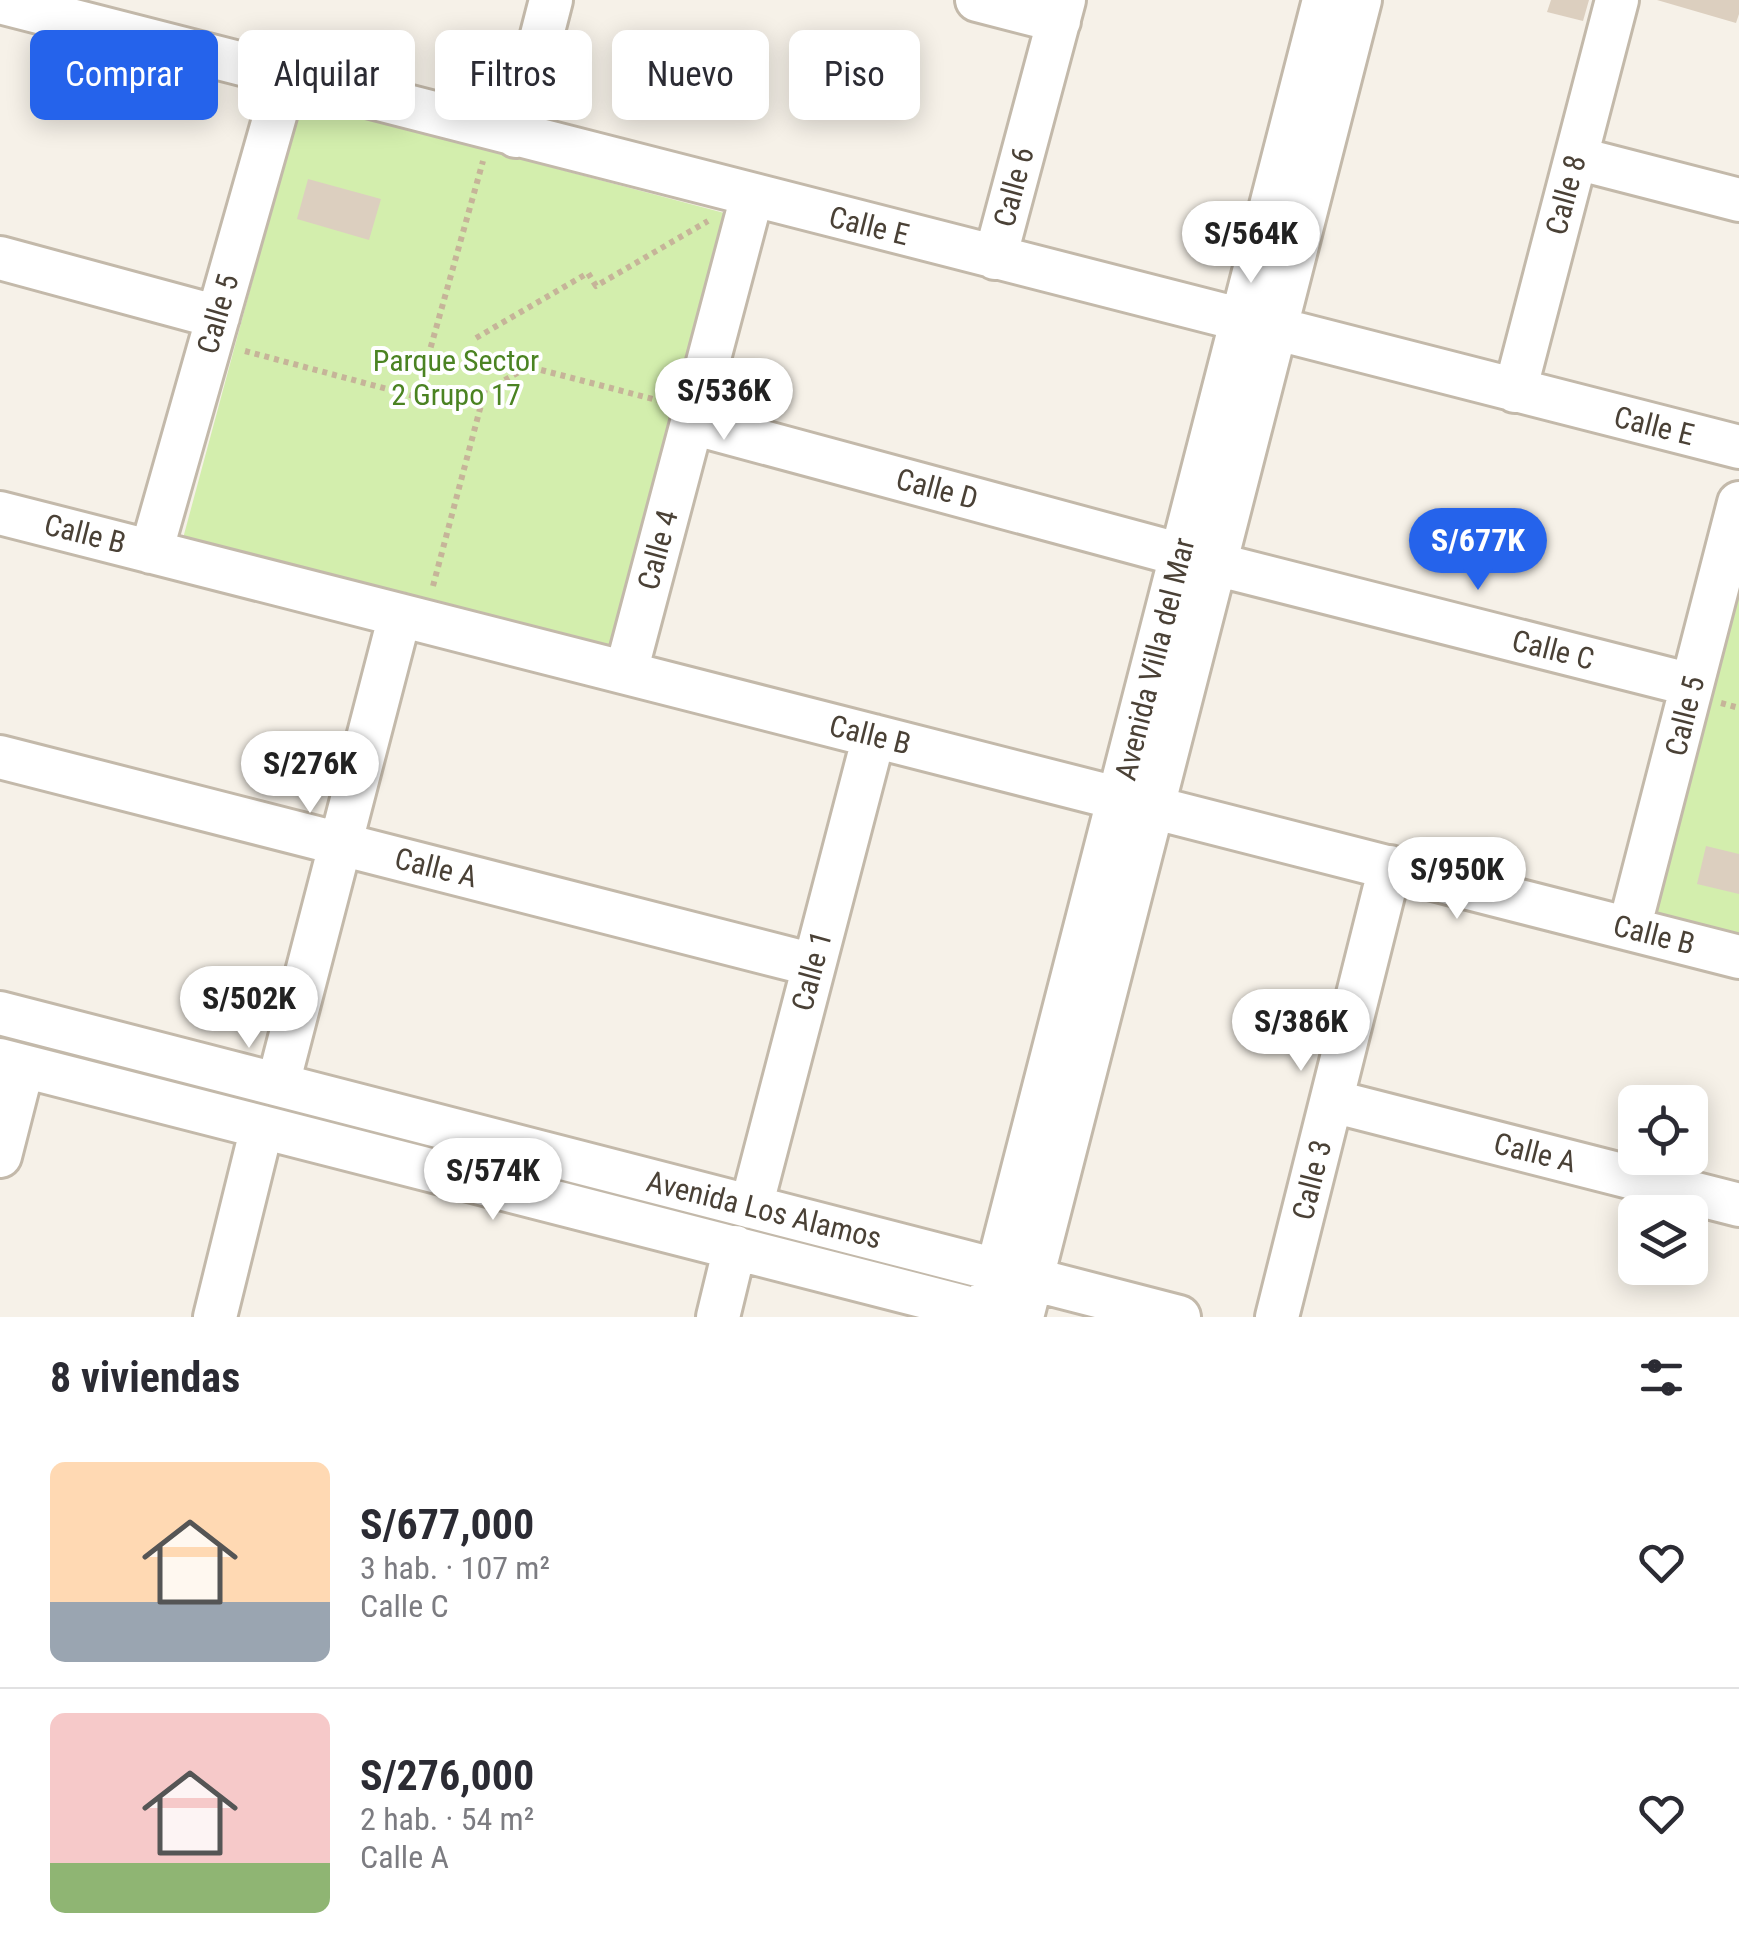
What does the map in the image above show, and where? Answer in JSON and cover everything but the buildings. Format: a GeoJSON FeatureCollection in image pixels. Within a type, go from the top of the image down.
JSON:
{"type":"FeatureCollection","features":[{"type":"Feature","properties":{"kind":"street"},"geometry":{"type":"LineString","coordinates":[[500,145],[551,0]]}},
{"type":"Feature","properties":{"kind":"street"},"geometry":{"type":"LineString","coordinates":[[978,0],[1061,11]]}},
{"type":"Feature","properties":{"kind":"street","name":"Avenida Villa del Mar"},"geometry":{"type":"LineString","coordinates":[[1004,1302],[1258,325],[1324,0]]}},
{"type":"Feature","properties":{"kind":"street","name":"Avenida Villa del Mar"},"geometry":{"type":"LineString","coordinates":[[1258,325],[1360,0]]}},
{"type":"Feature","properties":{"kind":"street","name":"Calle 8"},"geometry":{"type":"LineString","coordinates":[[1515,391],[1617,0]]}},
{"type":"Feature","properties":{"kind":"street","name":"Calle E"},"geometry":{"type":"LineString","coordinates":[[0,2],[48,8],[238,63]]}},
{"type":"Feature","properties":{"kind":"street","name":"Calle 6"},"geometry":{"type":"LineString","coordinates":[[995,258],[1061,11]]}},
{"type":"Feature","properties":{"kind":"street","name":"Calle E"},"geometry":{"type":"LineString","coordinates":[[415,118],[500,145],[736,205],[995,258],[1739,447]]}},
{"type":"Feature","properties":{"kind":"street","name":"Calle 5"},"geometry":{"type":"LineString","coordinates":[[152,552],[274,120]]}},
{"type":"Feature","properties":{"kind":"street"},"geometry":{"type":"LineString","coordinates":[[1576,158],[1739,200]]}},
{"type":"Feature","properties":{"kind":"street","name":"Calle 4"},"geometry":{"type":"LineString","coordinates":[[626,672],[693,416],[736,205]]}},
{"type":"Feature","properties":{"kind":"street"},"geometry":{"type":"LineString","coordinates":[[0,258],[218,318]]}},
{"type":"Feature","properties":{"kind":"street","name":"Calle D"},"geometry":{"type":"LineString","coordinates":[[693,416],[1198,560]]}},
{"type":"Feature","properties":{"kind":"street","name":"Calle 5"},"geometry":{"type":"LineString","coordinates":[[1629,929],[1739,502]]}},
{"type":"Feature","properties":{"kind":"street","name":"Calle B"},"geometry":{"type":"LineString","coordinates":[[0,513],[1739,957]]}},
{"type":"Feature","properties":{"kind":"street","name":"Calle C"},"geometry":{"type":"LineString","coordinates":[[1198,560],[1692,686]]}},
{"type":"Feature","properties":{"kind":"street"},"geometry":{"type":"LineString","coordinates":[[278,1084],[340,844],[412,618]]}},
{"type":"Feature","properties":{"kind":"street","name":"Calle 1"},"geometry":{"type":"LineString","coordinates":[[751,1206],[874,736]]}},
{"type":"Feature","properties":{"kind":"street","name":"Calle A"},"geometry":{"type":"LineString","coordinates":[[0,758],[814,965]]}},
{"type":"Feature","properties":{"kind":"street","name":"Calle 3"},"geometry":{"type":"LineString","coordinates":[[1277,1317],[1390,868]]}},
{"type":"Feature","properties":{"kind":"street","name":"Avenida Los Alamos"},"geometry":{"type":"LineString","coordinates":[[0,1012],[751,1206],[1004,1302]]}},
{"type":"Feature","properties":{"kind":"street"},"geometry":{"type":"LineString","coordinates":[[0,1156],[11,1063]]}},
{"type":"Feature","properties":{"kind":"street","name":"Avenida Los Alamos"},"geometry":{"type":"LineString","coordinates":[[11,1063],[736,1247],[1004,1302],[1179,1317]]}},
{"type":"Feature","properties":{"kind":"street","name":"Calle A"},"geometry":{"type":"LineString","coordinates":[[1332,1101],[1739,1205]]}},
{"type":"Feature","properties":{"kind":"street"},"geometry":{"type":"LineString","coordinates":[[214,1317],[262,1126]]}},
{"type":"Feature","properties":{"kind":"street"},"geometry":{"type":"LineString","coordinates":[[718,1317],[736,1247]]}},
{"type":"Feature","properties":{"kind":"path"},"geometry":{"type":"LineString","coordinates":[[428,357],[500,145]]}},
{"type":"Feature","properties":{"kind":"path"},"geometry":{"type":"LineString","coordinates":[[702,210],[736,205]]}},
{"type":"Feature","properties":{"kind":"path"},"geometry":{"type":"LineString","coordinates":[[715,233],[736,205]]}},
{"type":"Feature","properties":{"kind":"path"},"geometry":{"type":"LineString","coordinates":[[476,338],[588,273],[596,286],[736,205]]}},
{"type":"Feature","properties":{"kind":"path"},"geometry":{"type":"LineString","coordinates":[[236,368],[240,349],[447,405]]}},
{"type":"Feature","properties":{"kind":"path"},"geometry":{"type":"LineString","coordinates":[[483,355],[693,416]]}},
{"type":"Feature","properties":{"kind":"path"},"geometry":{"type":"LineString","coordinates":[[496,386],[528,367]]}},
{"type":"Feature","properties":{"kind":"path"},"geometry":{"type":"LineString","coordinates":[[412,618],[485,390]]}},
{"type":"Feature","properties":{"kind":"green space","name":"Parque Sector 2 Grupo 17"},"geometry":{"type":"Polygon","coordinates":[[[296,120],[373,120],[728,214],[612,649],[182,542],[296,120]]]}},
{"type":"Feature","properties":{"kind":"green space"},"geometry":{"type":"Polygon","coordinates":[[[1739,582],[1739,938],[1650,915],[1739,582]]]}}]}
